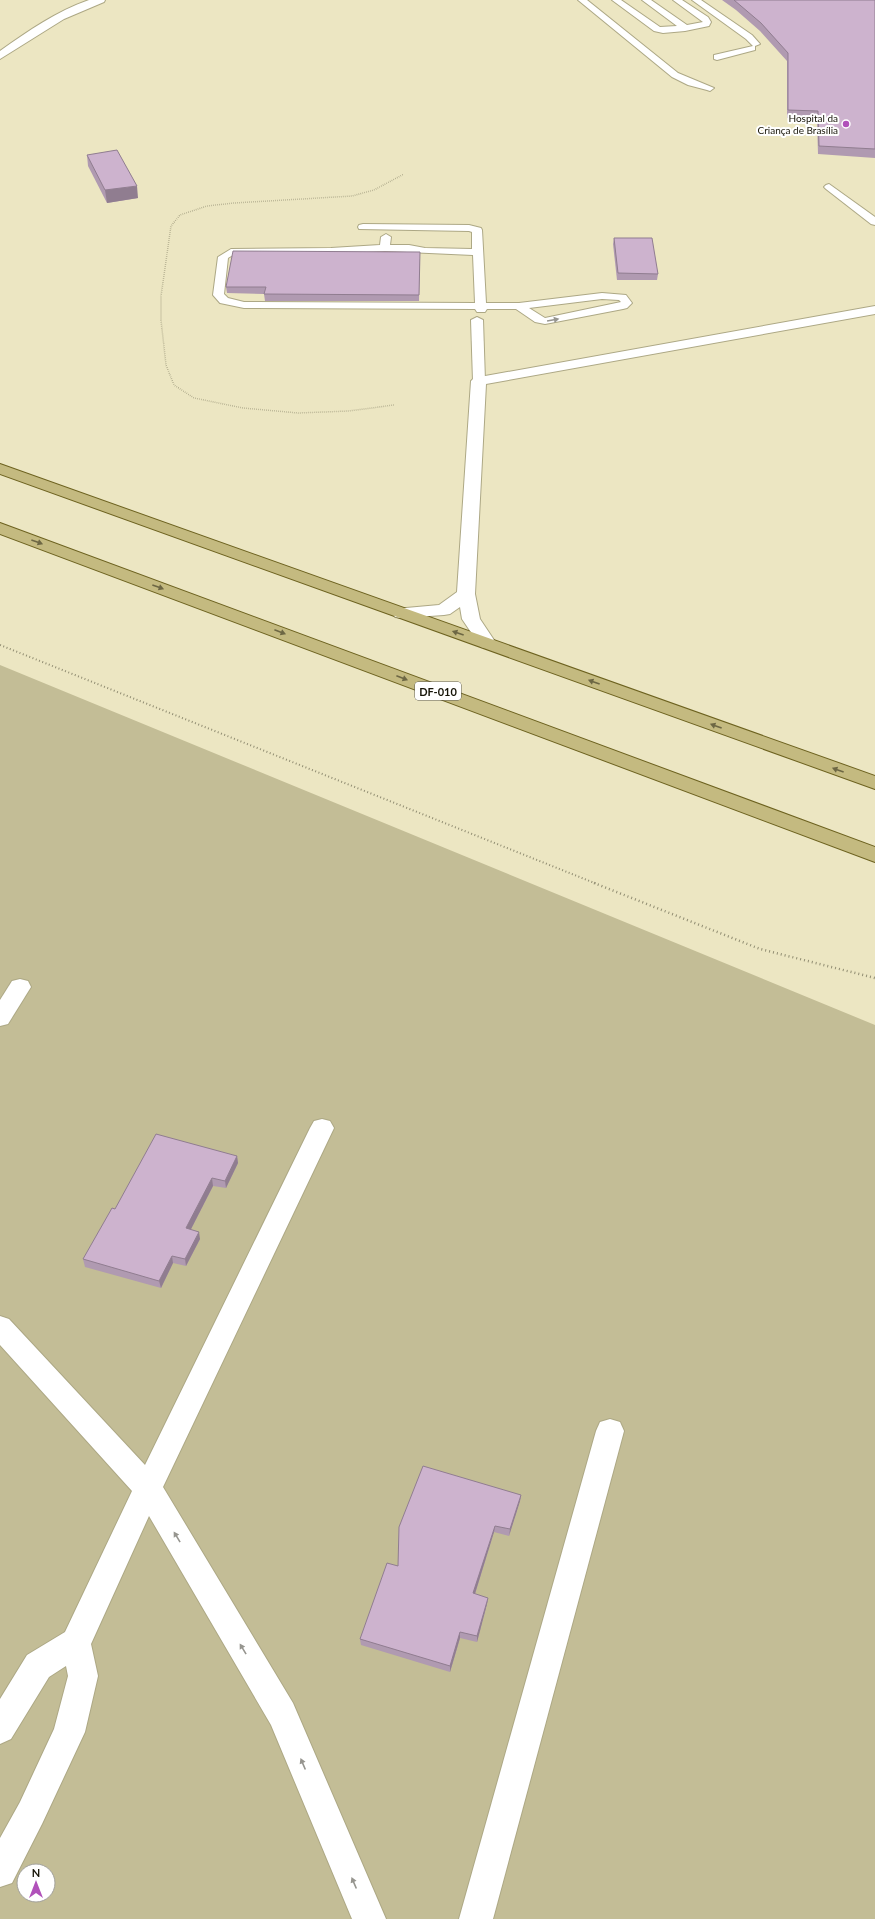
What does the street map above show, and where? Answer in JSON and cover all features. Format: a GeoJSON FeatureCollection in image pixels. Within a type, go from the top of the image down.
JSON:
{"type":"FeatureCollection","features":[{"type":"Feature","properties":{"kind":"main road"},"geometry":{"type":"LineString","coordinates":[[0,469],[875,783]]}},
{"type":"Feature","properties":{"kind":"main road","name":"DF-010"},"geometry":{"type":"LineString","coordinates":[[0,528],[875,855]]}},
{"type":"Feature","properties":{"kind":"street"},"geometry":{"type":"LineString","coordinates":[[0,56],[56,17],[80,6],[100,0]]}},
{"type":"Feature","properties":{"kind":"street"},"geometry":{"type":"LineString","coordinates":[[488,643],[471,619],[466,594],[479,381],[875,310]]}},
{"type":"Feature","properties":{"kind":"street"},"geometry":{"type":"LineString","coordinates":[[401,613],[444,610],[466,594]]}},
{"type":"Feature","properties":{"kind":"street"},"geometry":{"type":"LineString","coordinates":[[0,1018],[20,987]]}},
{"type":"Feature","properties":{"kind":"street"},"geometry":{"type":"LineString","coordinates":[[0,1728],[38,1666],[76,1643],[148,1488],[322,1128]]}},
{"type":"Feature","properties":{"kind":"street"},"geometry":{"type":"LineString","coordinates":[[0,1327],[148,1488],[282,1714],[369,1919]]}},
{"type":"Feature","properties":{"kind":"street"},"geometry":{"type":"LineString","coordinates":[[476,1919],[610,1432]]}},
{"type":"Feature","properties":{"kind":"street"},"geometry":{"type":"LineString","coordinates":[[0,1871],[31,1813],[69,1732],[83,1676],[76,1643]]}},
{"type":"Feature","properties":{"kind":"lane"},"geometry":{"type":"LineString","coordinates":[[582,0],[675,75],[691,83],[710,88]]}},
{"type":"Feature","properties":{"kind":"lane"},"geometry":{"type":"LineString","coordinates":[[616,0],[657,29],[663,30],[685,28],[702,26],[706,24],[707,22],[677,0]]}},
{"type":"Feature","properties":{"kind":"lane"},"geometry":{"type":"LineString","coordinates":[[646,0],[685,28]]}},
{"type":"Feature","properties":{"kind":"lane"},"geometry":{"type":"LineString","coordinates":[[696,0],[749,37],[754,46],[717,57]]}},
{"type":"Feature","properties":{"kind":"lane"},"geometry":{"type":"LineString","coordinates":[[829,187],[875,222]]}},
{"type":"Feature","properties":{"kind":"lane"},"geometry":{"type":"LineString","coordinates":[[363,227],[477,230],[480,312],[479,381]]}},
{"type":"Feature","properties":{"kind":"lane"},"geometry":{"type":"LineString","coordinates":[[385,248],[387,227]]}},
{"type":"Feature","properties":{"kind":"lane"},"geometry":{"type":"LineString","coordinates":[[478,252],[425,251],[409,248],[331,251],[231,252],[223,257],[218,295],[224,301],[244,305],[480,312],[519,306],[614,296],[622,297],[627,303],[623,306],[545,321],[539,320],[519,306]]}},
{"type":"Feature","properties":{"kind":"path"},"geometry":{"type":"LineString","coordinates":[[0,646],[760,949],[875,978]]}},
{"type":"Feature","properties":{"kind":"shaded area"},"geometry":{"type":"Polygon","coordinates":[[[0,665],[875,1025],[875,1919],[0,1919],[0,665]]]}},
{"type":"Feature","properties":{"kind":"building"},"geometry":{"type":"Polygon","coordinates":[[[734,0],[875,0],[875,149],[819,146],[818,111],[788,110],[788,53],[761,23],[734,0]]]}},
{"type":"Feature","properties":{"kind":"building"},"geometry":{"type":"Polygon","coordinates":[[[117,150],[137,186],[105,190],[87,155],[117,150]]]}},
{"type":"Feature","properties":{"kind":"building"},"geometry":{"type":"Polygon","coordinates":[[[614,238],[652,238],[658,274],[618,273],[614,238]]]}},
{"type":"Feature","properties":{"kind":"building"},"geometry":{"type":"Polygon","coordinates":[[[233,251],[420,252],[419,295],[264,294],[266,287],[226,287],[233,251]]]}},
{"type":"Feature","properties":{"kind":"building"},"geometry":{"type":"Polygon","coordinates":[[[156,1134],[237,1156],[225,1181],[212,1178],[186,1228],[199,1232],[185,1259],[172,1256],[159,1281],[83,1259],[112,1208],[115,1209],[156,1134]]]}},
{"type":"Feature","properties":{"kind":"building"},"geometry":{"type":"Polygon","coordinates":[[[423,1466],[521,1495],[510,1529],[495,1526],[473,1593],[488,1598],[477,1636],[460,1632],[450,1666],[360,1639],[387,1563],[398,1566],[399,1527],[423,1466]]]}},
{"type":"Feature","properties":{"kind":"place","name":"Hospital da Criança de Brasília"},"geometry":{"type":"Point","coordinates":[846,124]}}]}
